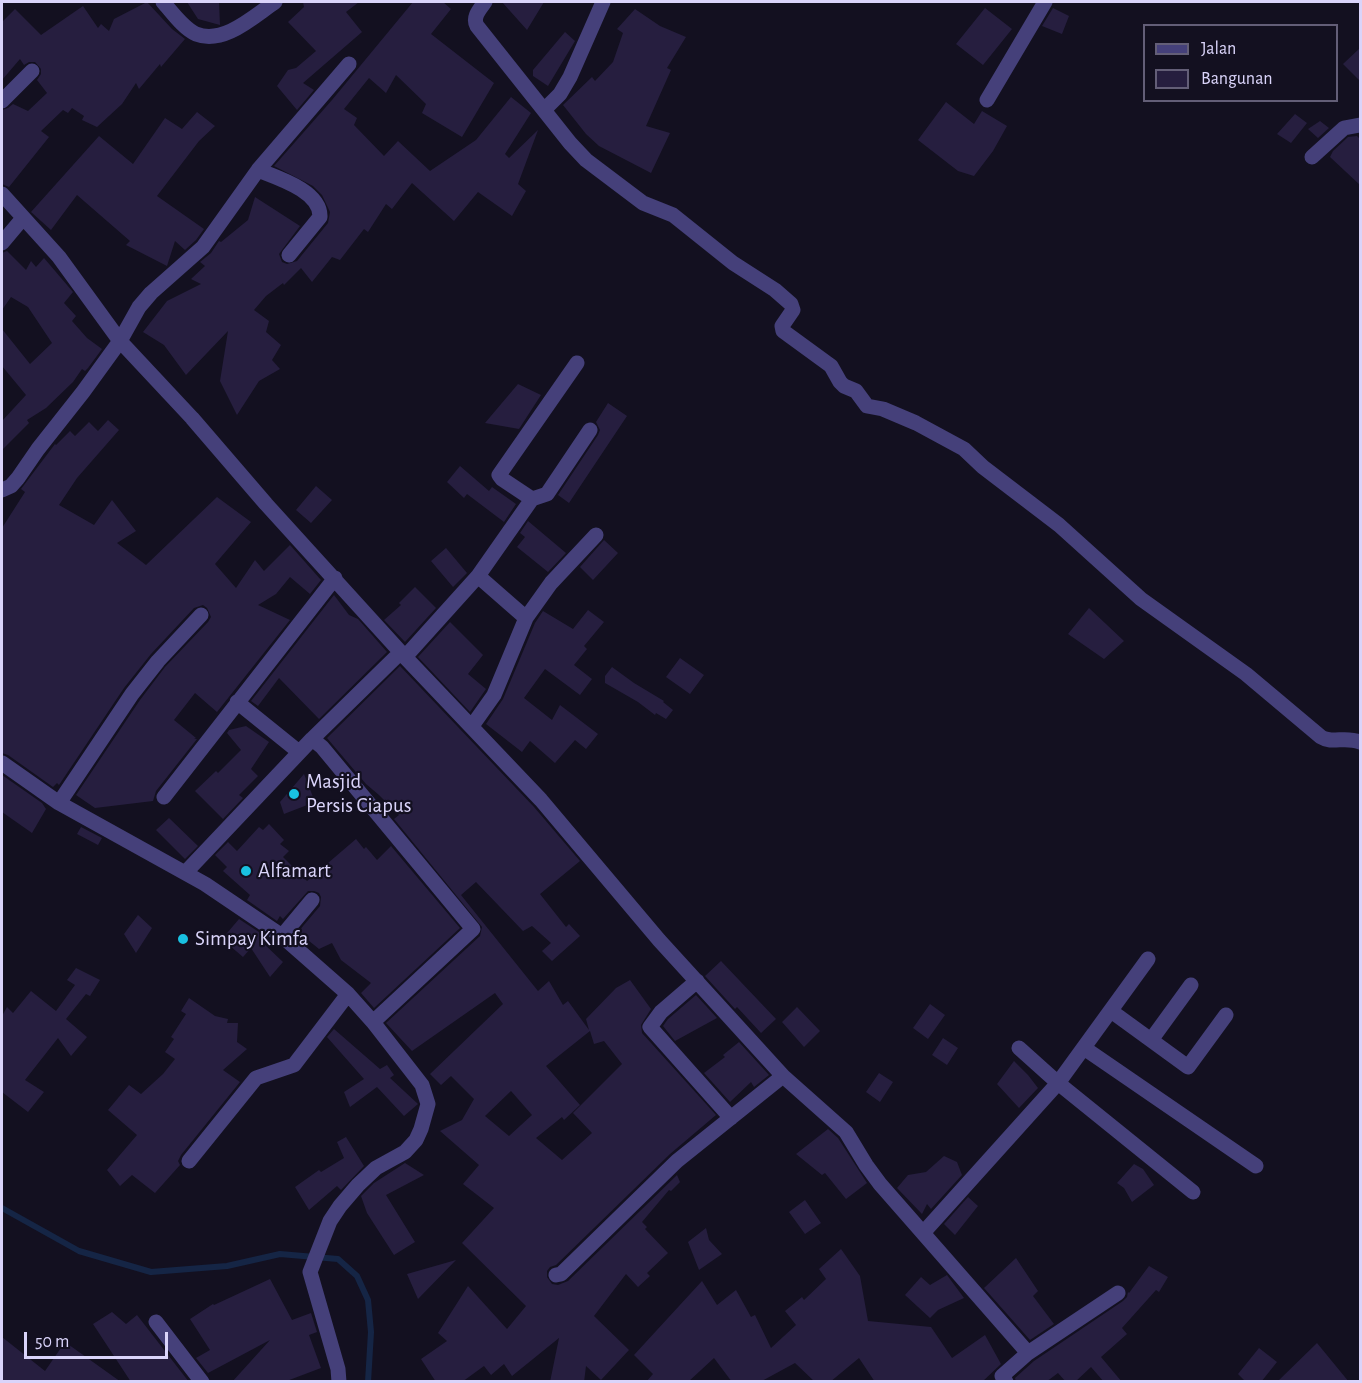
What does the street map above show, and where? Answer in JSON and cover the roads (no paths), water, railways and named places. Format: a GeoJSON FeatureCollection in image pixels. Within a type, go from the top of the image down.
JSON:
{"type":"FeatureCollection","features":[{"type":"Feature","properties":{"kind":"street"},"geometry":{"type":"LineString","coordinates":[[163,2],[184,25],[196,34],[212,36],[231,32],[275,2]]}},
{"type":"Feature","properties":{"kind":"street"},"geometry":{"type":"LineString","coordinates":[[485,2],[476,17],[477,26],[570,143],[596,167],[643,203],[673,215],[733,263],[775,290],[791,304],[793,310],[782,326],[783,331],[831,366],[840,382],[856,391],[867,406],[883,409],[916,423],[964,449],[982,466],[1059,525],[1141,599],[1246,674],[1325,740],[1343,738],[1360,742]]}},
{"type":"Feature","properties":{"kind":"street"},"geometry":{"type":"LineString","coordinates":[[544,110],[560,94],[570,77],[603,2]]}},
{"type":"Feature","properties":{"kind":"street"},"geometry":{"type":"LineString","coordinates":[[987,100],[1045,2]]}},
{"type":"Feature","properties":{"kind":"street"},"geometry":{"type":"LineString","coordinates":[[2,490],[11,486],[18,478],[120,341],[151,293],[202,248],[258,170],[349,64]]}},
{"type":"Feature","properties":{"kind":"street"},"geometry":{"type":"LineString","coordinates":[[2,101],[32,70]]}},
{"type":"Feature","properties":{"kind":"street"},"geometry":{"type":"LineString","coordinates":[[1312,157],[1344,128],[1360,125]]}},
{"type":"Feature","properties":{"kind":"street"},"geometry":{"type":"LineString","coordinates":[[258,170],[297,186],[309,196],[320,211],[320,217],[289,255]]}},
{"type":"Feature","properties":{"kind":"street"},"geometry":{"type":"LineString","coordinates":[[2,194],[59,257],[120,341],[403,654],[541,800],[697,981],[783,1076],[846,1132],[876,1178],[1028,1353]]}},
{"type":"Feature","properties":{"kind":"street"},"geometry":{"type":"LineString","coordinates":[[2,243],[24,218]]}},
{"type":"Feature","properties":{"kind":"street"},"geometry":{"type":"LineString","coordinates":[[577,363],[500,475],[502,479],[532,499],[540,498],[547,494],[590,430]]}},
{"type":"Feature","properties":{"kind":"street"},"geometry":{"type":"LineString","coordinates":[[186,872],[299,752],[403,654],[478,576],[532,499]]}},
{"type":"Feature","properties":{"kind":"street"},"geometry":{"type":"LineString","coordinates":[[472,726],[494,695],[526,618],[551,583],[596,535]]}},
{"type":"Feature","properties":{"kind":"street"},"geometry":{"type":"LineString","coordinates":[[478,576],[526,618]]}},
{"type":"Feature","properties":{"kind":"street"},"geometry":{"type":"LineString","coordinates":[[164,797],[335,578]]}},
{"type":"Feature","properties":{"kind":"street"},"geometry":{"type":"LineString","coordinates":[[59,803],[132,694],[158,661],[201,615]]}},
{"type":"Feature","properties":{"kind":"street"},"geometry":{"type":"LineString","coordinates":[[237,702],[299,752]]}},
{"type":"Feature","properties":{"kind":"street"},"geometry":{"type":"LineString","coordinates":[[312,739],[348,776],[473,929],[373,1022]]}},
{"type":"Feature","properties":{"kind":"street"},"geometry":{"type":"LineString","coordinates":[[2,763],[59,803],[186,872],[282,936],[348,993],[422,1084],[428,1104],[416,1140],[405,1152],[376,1168],[358,1185],[330,1221],[310,1272],[339,1382]]}},
{"type":"Feature","properties":{"kind":"street"},"geometry":{"type":"LineString","coordinates":[[282,936],[312,900]]}},
{"type":"Feature","properties":{"kind":"street"},"geometry":{"type":"LineString","coordinates":[[923,1233],[1058,1083],[1148,959]]}},
{"type":"Feature","properties":{"kind":"street"},"geometry":{"type":"LineString","coordinates":[[697,981],[662,1012],[650,1027],[730,1118]]}},
{"type":"Feature","properties":{"kind":"street"},"geometry":{"type":"LineString","coordinates":[[1151,1040],[1191,985]]}},
{"type":"Feature","properties":{"kind":"street"},"geometry":{"type":"LineString","coordinates":[[189,1161],[253,1080],[260,1075],[284,1069],[296,1062],[348,993]]}},
{"type":"Feature","properties":{"kind":"street"},"geometry":{"type":"LineString","coordinates":[[1110,1011],[1188,1067],[1226,1014]]}},
{"type":"Feature","properties":{"kind":"street"},"geometry":{"type":"LineString","coordinates":[[1019,1048],[1058,1083],[1193,1192]]}},
{"type":"Feature","properties":{"kind":"street"},"geometry":{"type":"LineString","coordinates":[[1083,1048],[1256,1166]]}},
{"type":"Feature","properties":{"kind":"street"},"geometry":{"type":"LineString","coordinates":[[556,1275],[561,1274],[677,1161],[783,1076]]}},
{"type":"Feature","properties":{"kind":"street"},"geometry":{"type":"LineString","coordinates":[[1002,1380],[1028,1353],[1118,1293]]}},
{"type":"Feature","properties":{"kind":"street"},"geometry":{"type":"LineString","coordinates":[[156,1322],[201,1382]]}},
{"type":"Feature","properties":{"kind":"waterway"},"geometry":{"type":"LineString","coordinates":[[2,1208],[79,1251],[151,1272],[227,1266],[280,1254],[338,1259],[357,1276],[368,1300],[371,1332],[368,1382]]}},
{"type":"Feature","properties":{"kind":"place","name":"Masjid Persis Ciapus"},"geometry":{"type":"Point","coordinates":[294,794]}},
{"type":"Feature","properties":{"kind":"place","name":"Alfamart"},"geometry":{"type":"Point","coordinates":[246,871]}},
{"type":"Feature","properties":{"kind":"place","name":"Simpay Kimfa"},"geometry":{"type":"Point","coordinates":[183,939]}}]}
